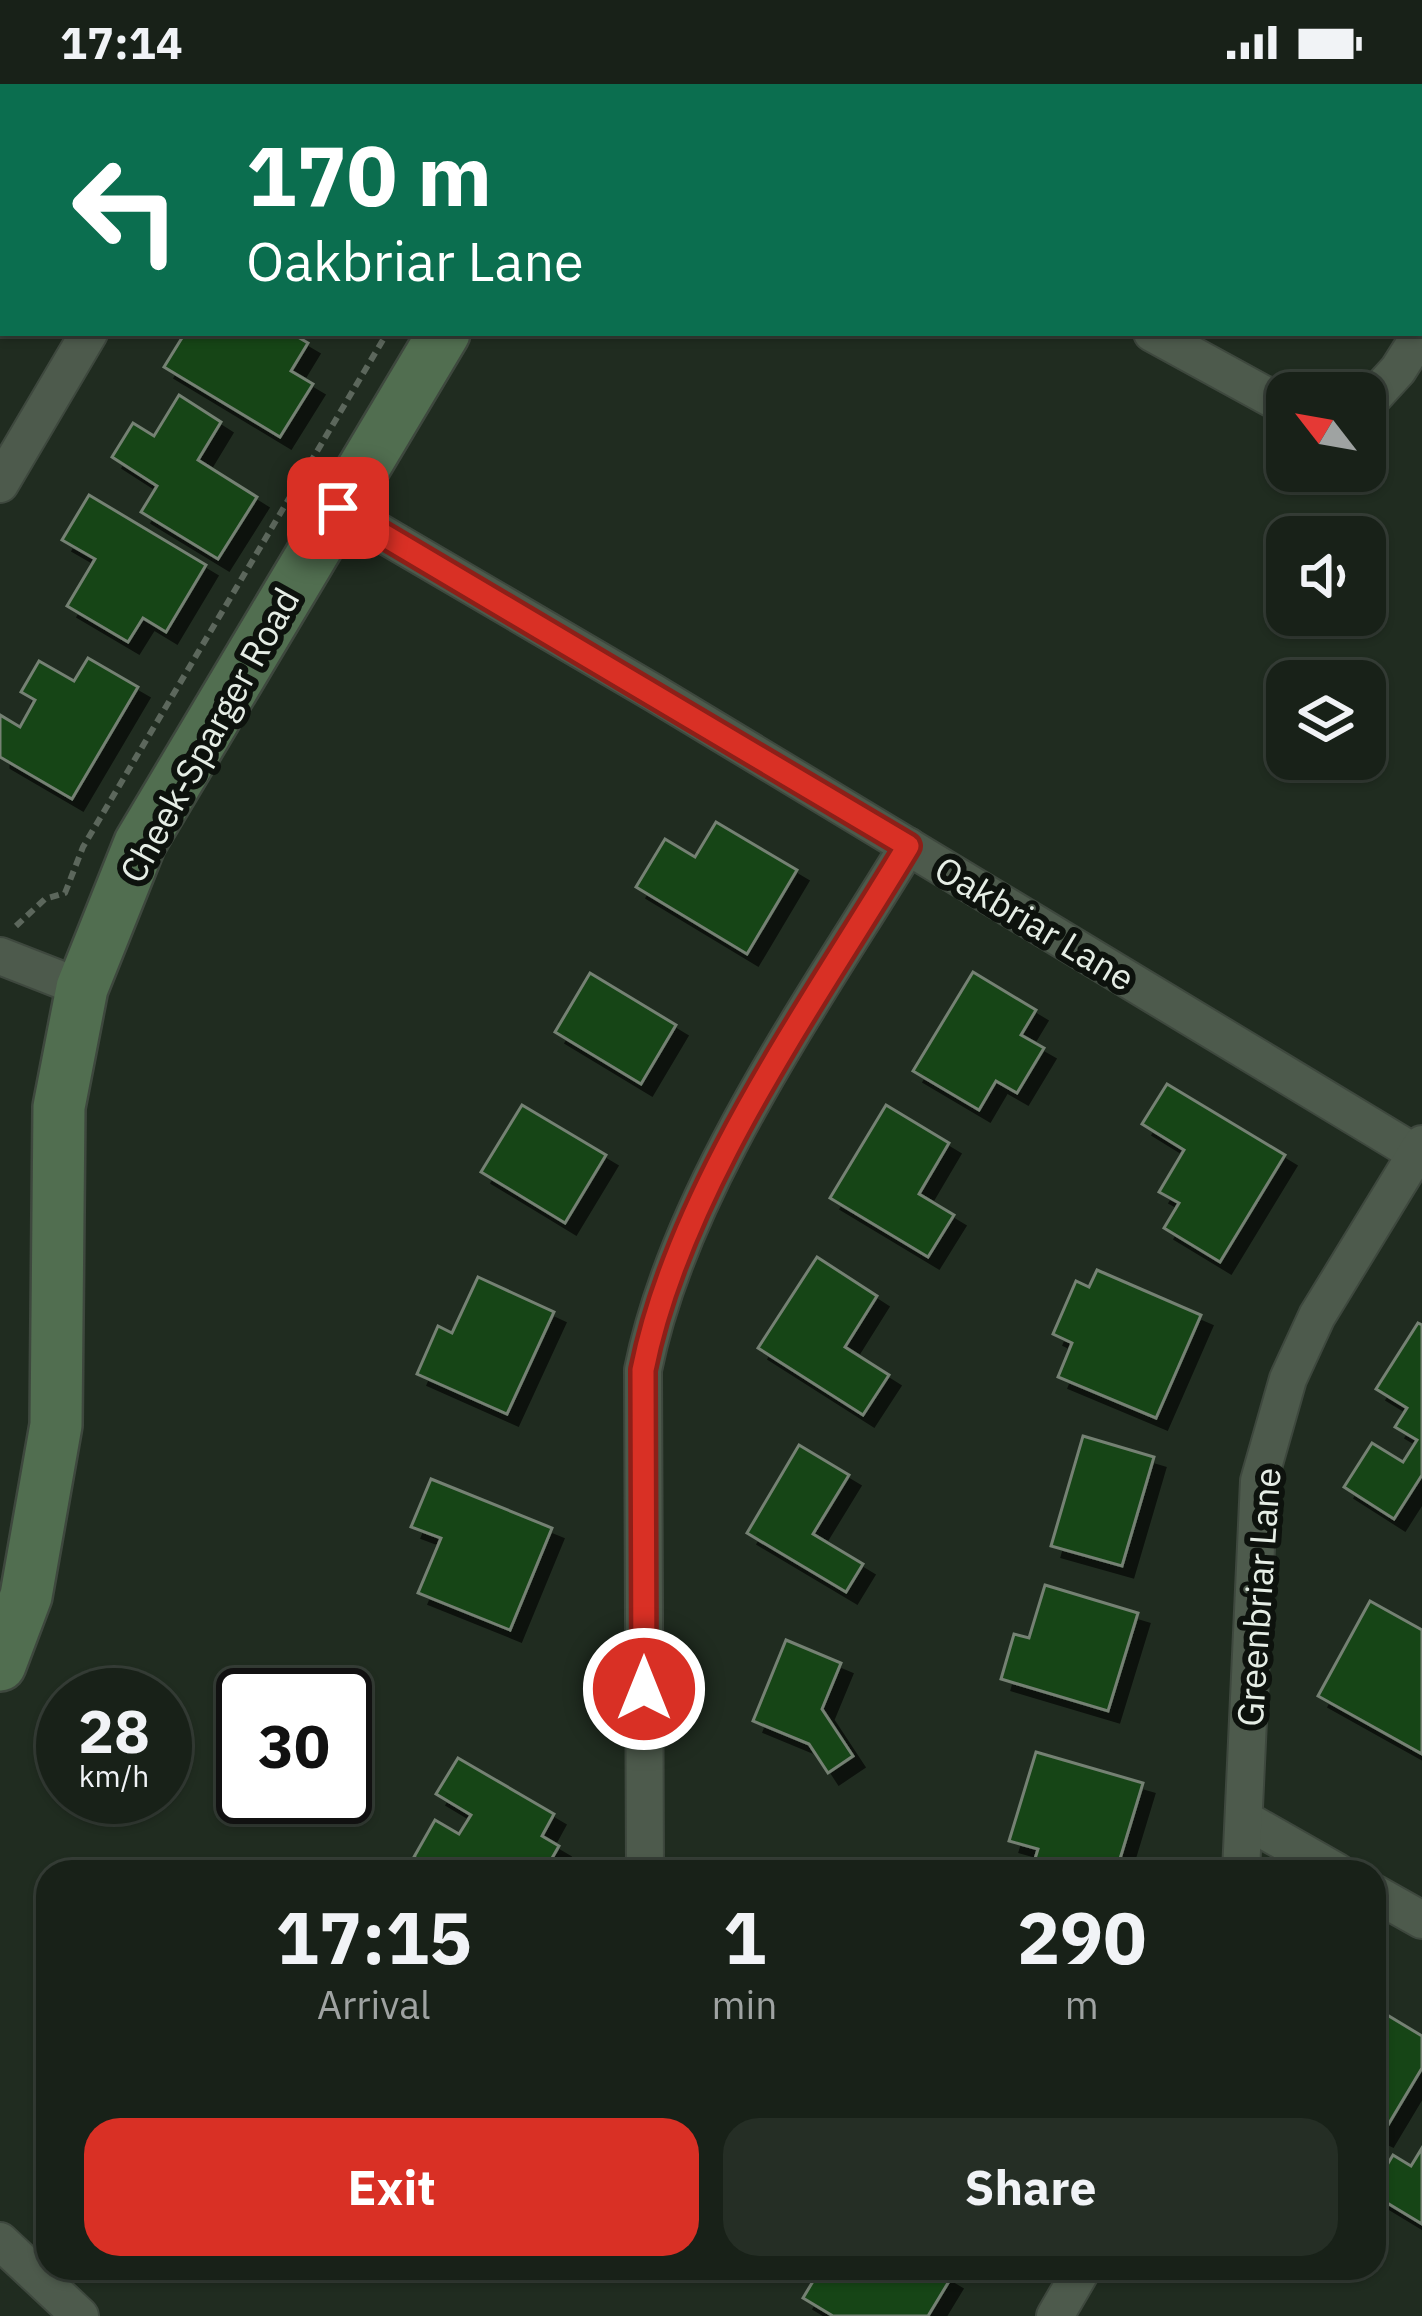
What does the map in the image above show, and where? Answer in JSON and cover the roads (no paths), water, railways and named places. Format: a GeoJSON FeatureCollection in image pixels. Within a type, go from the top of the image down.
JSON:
{"type":"FeatureCollection","features":[{"type":"Feature","properties":{"kind":"main road","name":"Cheek-Sparger Road"},"geometry":{"type":"LineString","coordinates":[[0,1665],[26,1596],[56,1425],[59,1106],[82,988],[140,844],[442,336]]}},
{"type":"Feature","properties":{"kind":"street"},"geometry":{"type":"LineString","coordinates":[[0,484],[87,336]]}},
{"type":"Feature","properties":{"kind":"street"},"geometry":{"type":"LineString","coordinates":[[1157,336],[1266,395]]}},
{"type":"Feature","properties":{"kind":"street"},"geometry":{"type":"LineString","coordinates":[[1386,383],[1419,336]]}},
{"type":"Feature","properties":{"kind":"street","name":"Oakbriar Lane"},"geometry":{"type":"LineString","coordinates":[[338,508],[1420,1151]]}},
{"type":"Feature","properties":{"kind":"street"},"geometry":{"type":"LineString","coordinates":[[645,1860],[643,1370],[650,1331],[681,1244],[756,1097],[908,846]]}},
{"type":"Feature","properties":{"kind":"street"},"geometry":{"type":"LineString","coordinates":[[5,947],[82,988]]}},
{"type":"Feature","properties":{"kind":"street","name":"Greenbriar Lane"},"geometry":{"type":"LineString","coordinates":[[1242,1860],[1259,1481],[1288,1379],[1316,1316],[1420,1151]]}},
{"type":"Feature","properties":{"kind":"street"},"geometry":{"type":"LineString","coordinates":[[1244,1820],[1316,1860]]}},
{"type":"Feature","properties":{"kind":"street"},"geometry":{"type":"LineString","coordinates":[[1386,1900],[1422,1920]]}},
{"type":"Feature","properties":{"kind":"street"},"geometry":{"type":"LineString","coordinates":[[0,2241],[36,2275]]}},
{"type":"Feature","properties":{"kind":"street"},"geometry":{"type":"LineString","coordinates":[[42,2280],[80,2316]]}},
{"type":"Feature","properties":{"kind":"street"},"geometry":{"type":"LineString","coordinates":[[1055,2316],[1076,2280]]}}]}
